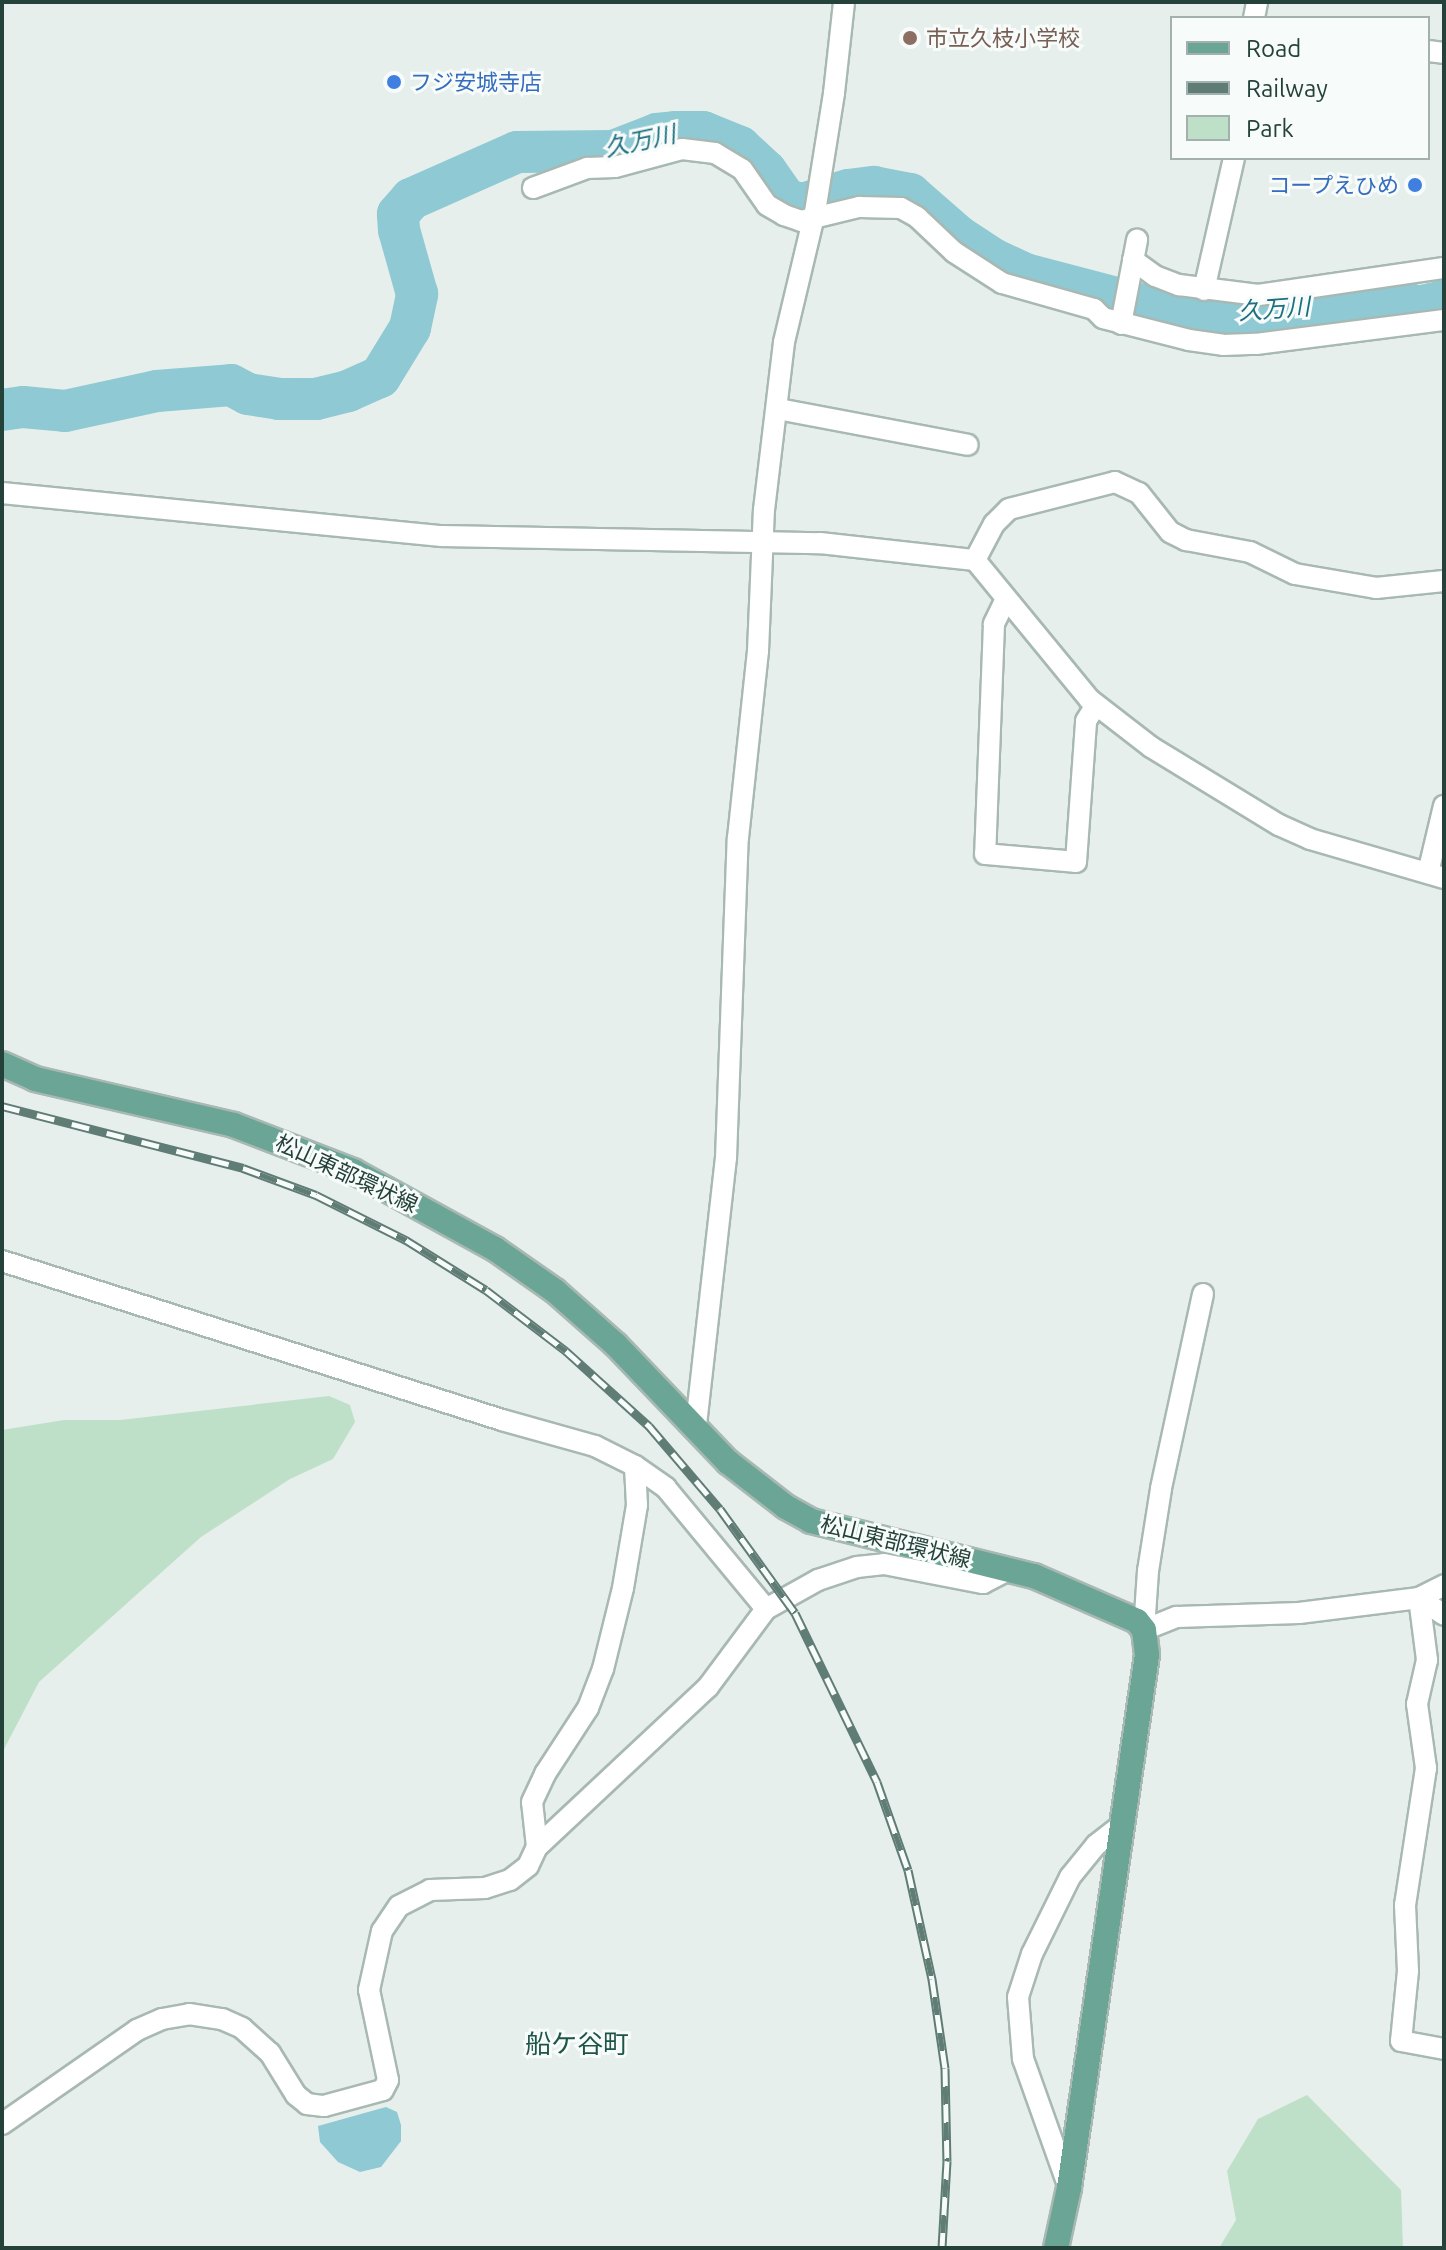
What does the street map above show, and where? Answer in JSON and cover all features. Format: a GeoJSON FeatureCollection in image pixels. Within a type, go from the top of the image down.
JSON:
{"type":"FeatureCollection","features":[{"type":"Feature","properties":{"kind":"main road","name":"松山東部環状線"},"geometry":{"type":"LineString","coordinates":[[2,1064],[35,1079],[234,1125],[294,1146],[422,1207],[495,1249],[555,1291],[616,1345],[755,1485],[811,1521],[1011,1569],[1125,1613],[1144,1630]]}},
{"type":"Feature","properties":{"kind":"main road"},"geometry":{"type":"LineString","coordinates":[[1056,2248],[1069,2188],[1119,1827],[1147,1655],[1144,1630]]}},
{"type":"Feature","properties":{"kind":"street"},"geometry":{"type":"LineString","coordinates":[[696,1425],[726,1158],[738,838],[758,651],[764,510],[784,342],[814,216],[844,2]]}},
{"type":"Feature","properties":{"kind":"street"},"geometry":{"type":"LineString","coordinates":[[533,188],[587,168],[615,167],[682,149],[715,153],[742,169],[767,205],[801,221],[859,207],[901,208],[917,217],[954,252],[1002,283],[1094,309],[1103,318],[1223,345],[1256,344],[1444,320]]}},
{"type":"Feature","properties":{"kind":"street"},"geometry":{"type":"LineString","coordinates":[[1204,290],[1234,160]]}},
{"type":"Feature","properties":{"kind":"street"},"geometry":{"type":"LineString","coordinates":[[1122,320],[1134,257],[1155,276],[1204,290],[1258,295],[1444,268]]}},
{"type":"Feature","properties":{"kind":"street"},"geometry":{"type":"LineString","coordinates":[[778,409],[968,445]]}},
{"type":"Feature","properties":{"kind":"street"},"geometry":{"type":"LineString","coordinates":[[975,560],[994,524],[1009,509],[1115,482],[1139,493],[1170,532],[1186,540],[1250,552],[1295,574],[1376,588],[1444,581]]}},
{"type":"Feature","properties":{"kind":"street"},"geometry":{"type":"LineString","coordinates":[[2,493],[442,536],[765,541],[975,560],[1066,674],[1096,705],[1151,747],[1279,825],[1341,850],[1436,875],[1444,806]]}},
{"type":"Feature","properties":{"kind":"street"},"geometry":{"type":"LineString","coordinates":[[1006,599],[994,624],[985,854],[1076,862],[1086,721],[1096,705]]}},
{"type":"Feature","properties":{"kind":"street"},"geometry":{"type":"LineString","coordinates":[[2,1261],[502,1420],[595,1446],[635,1466],[666,1488],[766,1609]]}},
{"type":"Feature","properties":{"kind":"street"},"geometry":{"type":"LineString","coordinates":[[1203,1294],[1161,1489],[1148,1571],[1144,1630],[1177,1617],[1299,1613],[1419,1598],[1444,1585]]}},
{"type":"Feature","properties":{"kind":"street"},"geometry":{"type":"LineString","coordinates":[[537,1847],[532,1802],[545,1774],[588,1708],[603,1669],[623,1588],[637,1505],[635,1466]]}},
{"type":"Feature","properties":{"kind":"street"},"geometry":{"type":"LineString","coordinates":[[2,2124],[137,2030],[162,2019],[189,2014],[222,2019],[242,2028],[270,2053],[296,2095],[307,2104],[324,2106],[383,2090],[388,2080],[369,1990],[382,1931],[399,1906],[430,1890],[485,1888],[510,1880],[528,1866],[537,1847],[708,1687],[766,1609],[818,1580],[857,1567],[884,1564],[983,1583],[1011,1569]]}},
{"type":"Feature","properties":{"kind":"street"},"geometry":{"type":"LineString","coordinates":[[1419,1598],[1444,1615]]}},
{"type":"Feature","properties":{"kind":"street"},"geometry":{"type":"LineString","coordinates":[[1419,1598],[1427,1660],[1417,1704],[1426,1768],[1405,1905],[1408,1971],[1401,2041],[1444,2049]]}},
{"type":"Feature","properties":{"kind":"street"},"geometry":{"type":"LineString","coordinates":[[1069,2188],[1023,2059],[1018,1997],[1032,1954],[1070,1877],[1096,1845],[1119,1827]]}},
{"type":"Feature","properties":{"kind":"green space"},"geometry":{"type":"Polygon","coordinates":[[[329,1396],[350,1405],[355,1422],[333,1459],[290,1479],[201,1537],[39,1682],[2,1753],[2,1430],[64,1420],[120,1420],[329,1396]]]}},
{"type":"Feature","properties":{"kind":"green space"},"geometry":{"type":"Polygon","coordinates":[[[1307,2095],[1401,2190],[1403,2248],[1219,2248],[1236,2220],[1227,2171],[1258,2119],[1307,2095]]]}},
{"type":"Feature","properties":{"kind":"water"},"geometry":{"type":"Polygon","coordinates":[[[386,2107],[397,2112],[401,2141],[381,2167],[360,2172],[338,2162],[320,2142],[318,2126],[386,2107]]]}},
{"type":"Feature","properties":{"kind":"waterway","name":"久万川"},"geometry":{"type":"LineString","coordinates":[[2,410],[23,407],[65,411],[157,391],[231,385],[248,394],[279,399],[316,399],[348,391],[380,377],[410,328],[417,294],[399,230],[398,214],[411,199],[517,152],[613,151],[657,134],[675,132],[703,132],[740,147],[766,171],[786,200],[802,204],[848,190],[874,187],[910,194],[958,236],[993,259],[1025,274],[1162,310],[1253,313],[1389,296],[1418,307],[1444,301]]}},
{"type":"Feature","properties":{"kind":"railway"},"geometry":{"type":"LineString","coordinates":[[2,1106],[243,1168],[316,1195],[406,1240],[486,1290],[566,1351],[649,1426],[720,1509],[795,1613],[877,1782],[908,1870],[932,1979],[945,2068],[947,2161],[942,2248]]}},
{"type":"Feature","properties":{"kind":"place","name":"市立久枝小学校"},"geometry":{"type":"Point","coordinates":[910,38]}},
{"type":"Feature","properties":{"kind":"place","name":"フジ安城寺店"},"geometry":{"type":"Point","coordinates":[394,82]}},
{"type":"Feature","properties":{"kind":"place","name":"コープえひめ"},"geometry":{"type":"Point","coordinates":[1415,185]}},
{"type":"Feature","properties":{"kind":"district","name":"船ケ谷町"},"geometry":{"type":"Point","coordinates":[577,2044]}}]}
